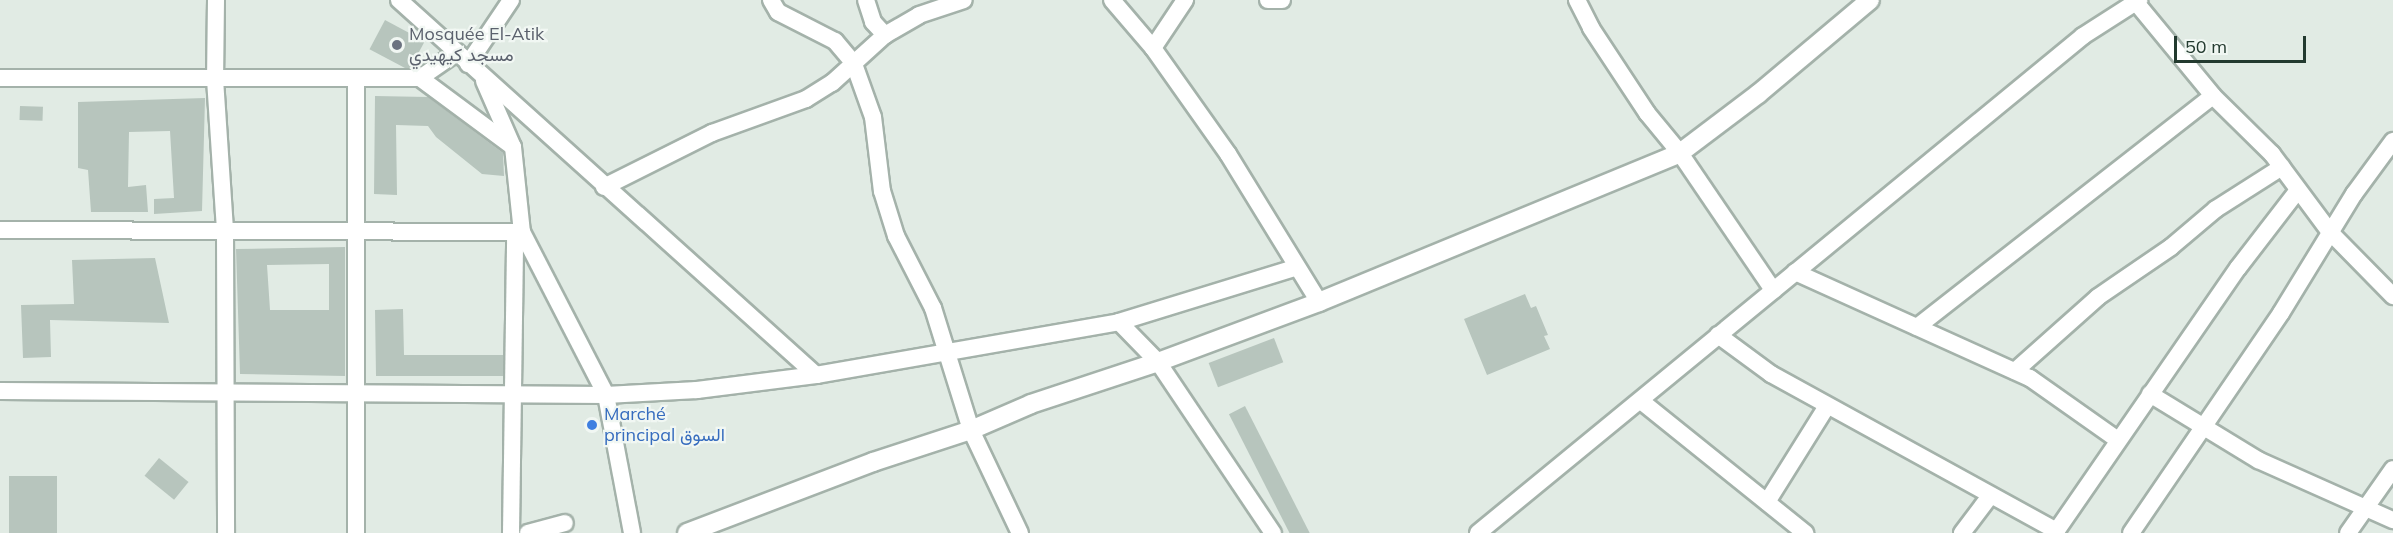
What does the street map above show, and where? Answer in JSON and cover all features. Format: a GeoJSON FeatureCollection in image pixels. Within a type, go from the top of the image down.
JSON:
{"type":"FeatureCollection","features":[{"type":"Feature","properties":{"kind":"street"},"geometry":{"type":"LineString","coordinates":[[216,0],[215,79],[225,231],[226,533]]}},
{"type":"Feature","properties":{"kind":"street"},"geometry":{"type":"LineString","coordinates":[[399,0],[604,187],[816,375]]}},
{"type":"Feature","properties":{"kind":"street"},"geometry":{"type":"LineString","coordinates":[[468,64],[511,0]]}},
{"type":"Feature","properties":{"kind":"street"},"geometry":{"type":"LineString","coordinates":[[771,0],[778,12],[835,41],[854,64],[873,117],[882,191],[896,236],[933,308],[971,430],[1020,533]]}},
{"type":"Feature","properties":{"kind":"street"},"geometry":{"type":"LineString","coordinates":[[866,0],[873,22],[885,35]]}},
{"type":"Feature","properties":{"kind":"street"},"geometry":{"type":"LineString","coordinates":[[604,187],[711,133],[806,99],[854,64],[885,35],[919,15],[964,0]]}},
{"type":"Feature","properties":{"kind":"street"},"geometry":{"type":"LineString","coordinates":[[1112,0],[1153,48],[1234,164],[1319,302]]}},
{"type":"Feature","properties":{"kind":"street"},"geometry":{"type":"LineString","coordinates":[[1153,48],[1185,0]]}},
{"type":"Feature","properties":{"kind":"street"},"geometry":{"type":"LineString","coordinates":[[1268,0],[1282,0]]}},
{"type":"Feature","properties":{"kind":"street"},"geometry":{"type":"LineString","coordinates":[[1577,0],[1591,28],[1647,113],[1680,153],[1773,290]]}},
{"type":"Feature","properties":{"kind":"street"},"geometry":{"type":"LineString","coordinates":[[687,533],[873,462],[971,430],[1031,404],[1158,362],[1319,302],[1680,153],[1758,94],[1870,0]]}},
{"type":"Feature","properties":{"kind":"street"},"geometry":{"type":"LineString","coordinates":[[1478,533],[2083,36],[2136,1],[2213,96],[2282,167],[2330,232],[2393,296]]}},
{"type":"Feature","properties":{"kind":"street"},"geometry":{"type":"LineString","coordinates":[[0,78],[420,78],[456,52]]}},
{"type":"Feature","properties":{"kind":"street"},"geometry":{"type":"LineString","coordinates":[[356,78],[358,392],[356,533]]}},
{"type":"Feature","properties":{"kind":"street"},"geometry":{"type":"LineString","coordinates":[[420,78],[513,147]]}},
{"type":"Feature","properties":{"kind":"street"},"geometry":{"type":"LineString","coordinates":[[483,78],[513,147],[519,232],[511,394],[511,533]]}},
{"type":"Feature","properties":{"kind":"street"},"geometry":{"type":"LineString","coordinates":[[1917,327],[2213,96]]}},
{"type":"Feature","properties":{"kind":"street"},"geometry":{"type":"LineString","coordinates":[[2131,533],[2280,313],[2330,232],[2393,141]]}},
{"type":"Feature","properties":{"kind":"street"},"geometry":{"type":"LineString","coordinates":[[2015,371],[2098,297],[2171,247],[2216,210],[2282,167]]}},
{"type":"Feature","properties":{"kind":"street"},"geometry":{"type":"LineString","coordinates":[[1719,335],[1771,374],[2056,532],[2150,394],[2298,190]]}},
{"type":"Feature","properties":{"kind":"street"},"geometry":{"type":"LineString","coordinates":[[0,230],[519,232]]}},
{"type":"Feature","properties":{"kind":"street"},"geometry":{"type":"LineString","coordinates":[[519,232],[606,395],[632,533]]}},
{"type":"Feature","properties":{"kind":"street"},"geometry":{"type":"LineString","coordinates":[[0,392],[225,395],[358,392],[606,395],[697,390],[816,375],[1119,322],[1296,268]]}},
{"type":"Feature","properties":{"kind":"street"},"geometry":{"type":"LineString","coordinates":[[1795,272],[2015,371],[2118,440]]}},
{"type":"Feature","properties":{"kind":"street"},"geometry":{"type":"LineString","coordinates":[[1119,322],[1158,362],[1273,533]]}},
{"type":"Feature","properties":{"kind":"street"},"geometry":{"type":"LineString","coordinates":[[2150,394],[2258,460],[2393,520]]}},
{"type":"Feature","properties":{"kind":"street"},"geometry":{"type":"LineString","coordinates":[[1641,401],[1805,533]]}},
{"type":"Feature","properties":{"kind":"street"},"geometry":{"type":"LineString","coordinates":[[1767,502],[1827,406]]}},
{"type":"Feature","properties":{"kind":"street"},"geometry":{"type":"LineString","coordinates":[[2348,533],[2393,469]]}},
{"type":"Feature","properties":{"kind":"street"},"geometry":{"type":"LineString","coordinates":[[1962,533],[1990,496]]}},
{"type":"Feature","properties":{"kind":"street"},"geometry":{"type":"LineString","coordinates":[[528,533],[565,523]]}},
{"type":"Feature","properties":{"kind":"building","name":"Mosquée El-Atik مسجد كيهيدي"},"geometry":{"type":"Polygon","coordinates":[[[385,20],[425,41],[409,70],[370,49],[385,20]]]}},
{"type":"Feature","properties":{"kind":"building"},"geometry":{"type":"Polygon","coordinates":[[[375,96],[428,97],[503,153],[504,176],[482,174],[436,137],[428,126],[396,125],[397,195],[374,194],[375,96]]]}},
{"type":"Feature","properties":{"kind":"building"},"geometry":{"type":"Polygon","coordinates":[[[205,98],[202,211],[154,214],[154,199],[174,198],[170,131],[129,132],[128,187],[146,185],[148,212],[91,212],[88,170],[78,168],[78,102],[205,98]]]}},
{"type":"Feature","properties":{"kind":"building"},"geometry":{"type":"Polygon","coordinates":[[[20,106],[43,107],[42,121],[20,120],[20,106]]]}},
{"type":"Feature","properties":{"kind":"building"},"geometry":{"type":"Polygon","coordinates":[[[345,247],[345,376],[240,374],[236,249],[345,247]],[[329,264],[267,265],[270,310],[329,310],[329,264]]]}},
{"type":"Feature","properties":{"kind":"building"},"geometry":{"type":"Polygon","coordinates":[[[155,258],[169,323],[50,320],[51,357],[23,358],[21,305],[74,304],[72,260],[155,258]]]}},
{"type":"Feature","properties":{"kind":"building"},"geometry":{"type":"Polygon","coordinates":[[[1525,294],[1531,308],[1536,306],[1548,335],[1544,336],[1550,349],[1487,375],[1464,319],[1525,294]]]}},
{"type":"Feature","properties":{"kind":"building"},"geometry":{"type":"Polygon","coordinates":[[[403,309],[404,355],[503,355],[503,376],[376,376],[375,310],[403,309]]]}},
{"type":"Feature","properties":{"kind":"building"},"geometry":{"type":"Polygon","coordinates":[[[1274,338],[1283,362],[1218,387],[1209,363],[1274,338]]]}},
{"type":"Feature","properties":{"kind":"building"},"geometry":{"type":"Polygon","coordinates":[[[1245,406],[1310,533],[1290,533],[1229,414],[1245,406]]]}},
{"type":"Feature","properties":{"kind":"building"},"geometry":{"type":"Polygon","coordinates":[[[159,458],[189,482],[174,500],[145,476],[159,458]]]}},
{"type":"Feature","properties":{"kind":"building"},"geometry":{"type":"Polygon","coordinates":[[[9,476],[57,476],[57,533],[9,533],[9,476]]]}},
{"type":"Feature","properties":{"kind":"place","name":"Mosquée El-Atik مسجد كيهيدي"},"geometry":{"type":"Point","coordinates":[397,45]}},
{"type":"Feature","properties":{"kind":"place","name":"Marché principal السوق"},"geometry":{"type":"Point","coordinates":[592,425]}}]}
